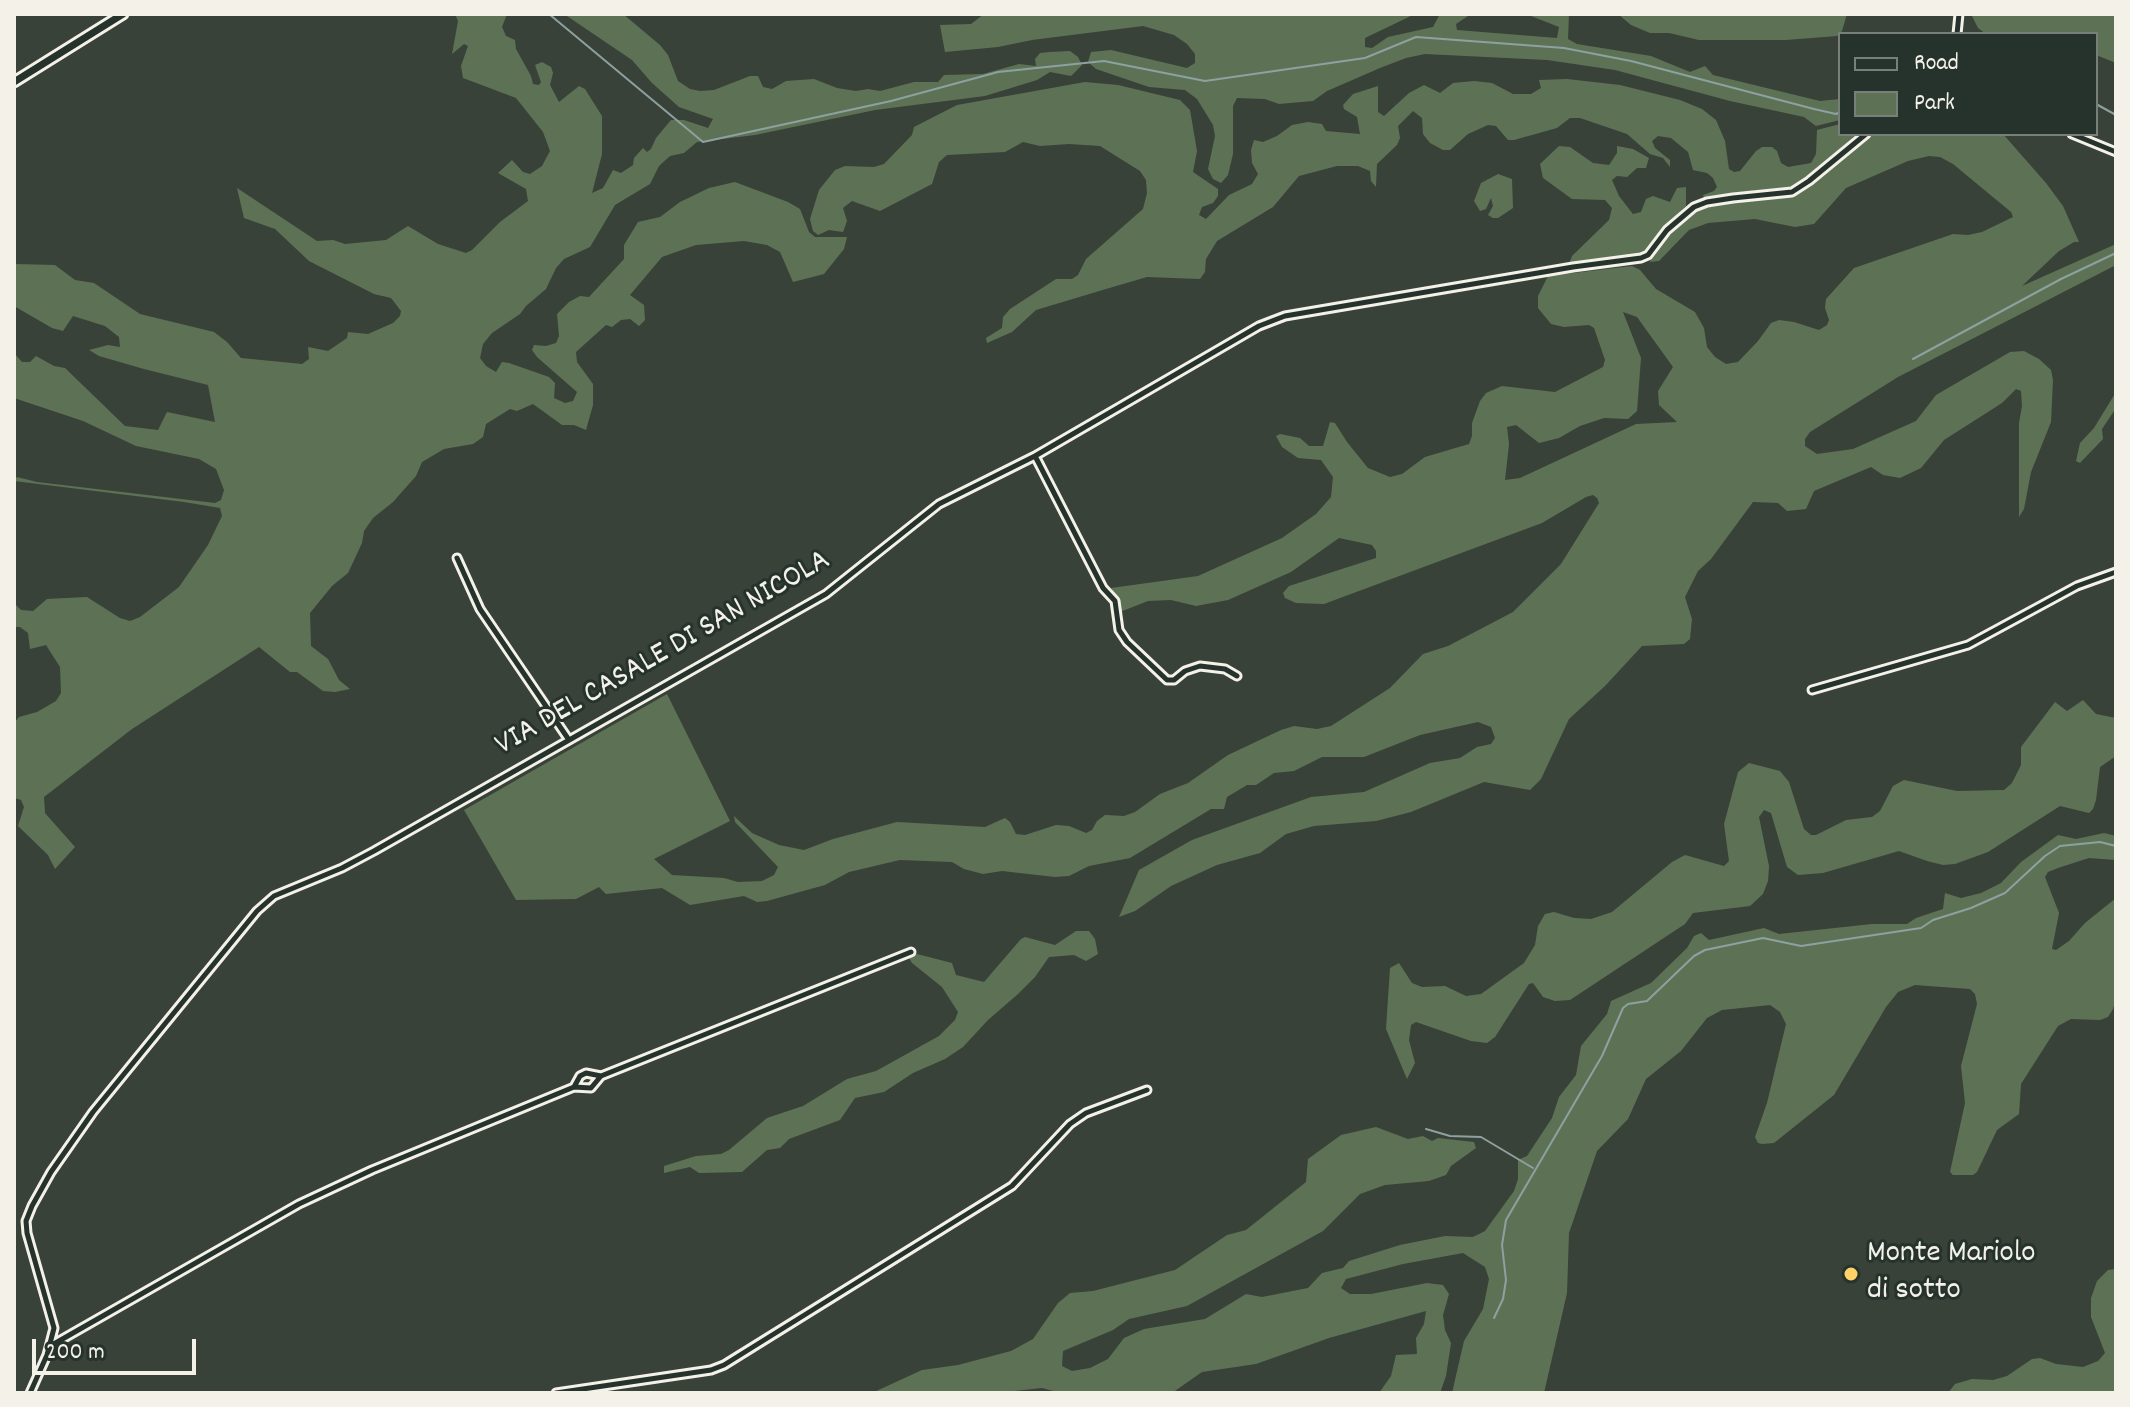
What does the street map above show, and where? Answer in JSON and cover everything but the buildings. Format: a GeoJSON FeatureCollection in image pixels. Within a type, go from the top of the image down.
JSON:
{"type":"FeatureCollection","features":[{"type":"Feature","properties":{"kind":"main road"},"geometry":{"type":"LineString","coordinates":[[14,82],[123,14]]}},
{"type":"Feature","properties":{"kind":"street","name":"VIA DEL CASALE DI SAN NICOLA"},"geometry":{"type":"LineString","coordinates":[[30,1393],[51,1345],[54,1322],[26,1229],[32,1206],[51,1172],[93,1112],[257,911],[283,891],[358,860],[826,594],[939,504],[1035,456],[1259,326],[1285,316],[1641,258],[1648,255],[1674,223],[1694,207],[1733,198],[1792,192],[1864,136]]}},
{"type":"Feature","properties":{"kind":"street"},"geometry":{"type":"LineString","coordinates":[[2077,136],[2116,152]]}},
{"type":"Feature","properties":{"kind":"street"},"geometry":{"type":"LineString","coordinates":[[1035,456],[1103,588],[1115,601],[1119,630],[1127,642],[1167,680],[1174,680],[1185,671],[1200,666],[1225,669],[1237,676]]}},
{"type":"Feature","properties":{"kind":"street"},"geometry":{"type":"LineString","coordinates":[[457,558],[480,609],[569,740]]}},
{"type":"Feature","properties":{"kind":"street"},"geometry":{"type":"LineString","coordinates":[[1812,690],[1968,645],[2077,586],[2116,572]]}},
{"type":"Feature","properties":{"kind":"street"},"geometry":{"type":"LineString","coordinates":[[51,1345],[299,1204],[406,1155],[574,1087],[591,1088],[601,1076],[911,952]]}},
{"type":"Feature","properties":{"kind":"street"},"geometry":{"type":"LineString","coordinates":[[574,1087],[580,1076],[586,1073],[601,1076]]}},
{"type":"Feature","properties":{"kind":"street"},"geometry":{"type":"LineString","coordinates":[[556,1393],[711,1370],[724,1365],[1012,1186],[1070,1124],[1086,1113],[1147,1090]]}},
{"type":"Feature","properties":{"kind":"green space"},"geometry":{"type":"Polygon","coordinates":[[[455,14],[507,14],[502,27],[506,36],[515,40],[516,49],[533,84],[539,85],[541,82],[535,65],[542,62],[551,67],[550,85],[559,102],[579,86],[585,89],[602,116],[602,154],[592,193],[603,188],[613,170],[621,173],[633,165],[634,158],[643,148],[647,152],[651,149],[671,120],[684,120],[708,128],[713,119],[679,107],[632,60],[564,14],[623,14],[660,45],[668,55],[678,81],[700,91],[714,90],[750,76],[758,76],[763,87],[772,89],[786,81],[814,79],[837,88],[880,91],[914,82],[938,82],[944,75],[983,74],[1019,64],[1036,66],[1035,59],[1040,53],[1050,52],[1070,51],[1082,65],[1071,76],[1050,72],[1037,80],[985,96],[875,110],[755,135],[697,142],[684,153],[670,156],[659,166],[650,184],[615,205],[590,247],[564,259],[546,289],[520,314],[492,333],[483,344],[480,358],[486,366],[496,372],[502,362],[509,363],[549,377],[555,383],[554,398],[565,403],[573,401],[577,392],[537,357],[532,350],[534,345],[556,343],[559,336],[557,314],[580,296],[589,297],[624,259],[624,245],[638,222],[660,217],[680,202],[709,188],[735,182],[788,202],[800,209],[809,232],[815,237],[847,237],[844,249],[824,274],[793,282],[780,252],[767,245],[744,241],[696,245],[662,257],[630,295],[644,305],[645,320],[639,326],[630,319],[621,320],[612,327],[606,325],[576,352],[577,362],[593,384],[593,405],[586,430],[574,425],[562,425],[533,404],[517,411],[510,409],[486,424],[483,437],[473,444],[444,449],[422,462],[416,476],[393,502],[373,518],[364,531],[362,543],[348,573],[332,586],[310,613],[311,646],[328,659],[339,680],[350,689],[323,691],[297,672],[290,672],[259,647],[132,729],[44,797],[45,813],[75,847],[55,869],[48,855],[18,826],[24,807],[21,800],[14,798],[14,723],[19,717],[37,712],[56,701],[61,693],[60,667],[46,645],[30,649],[28,633],[14,627],[14,603],[21,610],[33,611],[47,599],[87,597],[120,618],[130,621],[140,617],[179,587],[208,545],[222,516],[220,508],[14,481],[17,477],[215,503],[221,500],[224,490],[216,469],[199,459],[136,446],[83,421],[14,398],[14,353],[22,362],[30,362],[36,356],[65,368],[125,426],[158,430],[167,412],[215,422],[208,385],[99,356],[89,350],[108,345],[120,347],[119,337],[105,326],[73,316],[63,331],[14,306],[14,264],[55,265],[75,280],[94,283],[140,314],[214,332],[241,358],[302,364],[309,359],[308,347],[328,351],[347,338],[348,332],[368,334],[393,323],[401,311],[391,298],[374,294],[309,261],[275,229],[244,218],[237,188],[317,241],[333,240],[345,244],[386,240],[408,226],[438,244],[466,253],[472,250],[500,222],[528,201],[526,189],[498,173],[512,160],[523,172],[530,174],[542,166],[550,151],[543,132],[516,98],[463,78],[461,66],[468,46],[464,44],[452,54],[458,21],[455,14]]]}},
{"type":"Feature","properties":{"kind":"green space"},"geometry":{"type":"Polygon","coordinates":[[[984,14],[1415,14],[1365,38],[1365,47],[1372,48],[1388,37],[1433,27],[1440,14],[1471,14],[1456,24],[1457,30],[1557,38],[1559,27],[1526,14],[1569,14],[1568,39],[1577,44],[1651,56],[1690,72],[1705,66],[1713,75],[1820,101],[1838,99],[1838,120],[1816,126],[1804,117],[1615,70],[1547,60],[1425,54],[1380,68],[1327,91],[1313,101],[1279,104],[1265,99],[1237,98],[1233,106],[1233,154],[1228,175],[1221,183],[1213,179],[1208,169],[1215,136],[1213,125],[1197,99],[1185,90],[1149,87],[1096,69],[1088,62],[1091,52],[1111,50],[1187,68],[1195,63],[1195,54],[1174,35],[1143,26],[945,52],[940,25],[971,24],[984,14]]]}},
{"type":"Feature","properties":{"kind":"green space"},"geometry":{"type":"Polygon","coordinates":[[[1618,14],[1847,14],[1842,31],[1837,36],[1786,40],[1699,40],[1669,33],[1650,33],[1631,25],[1618,14]]]}},
{"type":"Feature","properties":{"kind":"green space"},"geometry":{"type":"Polygon","coordinates":[[[1971,14],[2116,14],[2116,63],[2098,56],[2098,32],[1983,32],[1971,14]]]}},
{"type":"Feature","properties":{"kind":"green space"},"geometry":{"type":"Polygon","coordinates":[[[1567,79],[1620,85],[1680,100],[1702,109],[1716,120],[1725,141],[1729,169],[1734,172],[1740,171],[1762,147],[1772,147],[1781,163],[1788,167],[1811,163],[1816,154],[1817,130],[1838,125],[1838,136],[1855,136],[1789,189],[1757,190],[1705,200],[1703,195],[1717,187],[1713,178],[1707,173],[1693,170],[1688,152],[1671,138],[1658,136],[1652,141],[1655,148],[1670,160],[1670,167],[1663,158],[1650,154],[1627,134],[1580,118],[1570,118],[1557,128],[1514,140],[1508,140],[1496,126],[1488,125],[1468,134],[1450,150],[1443,150],[1430,143],[1423,134],[1422,118],[1413,111],[1398,126],[1400,138],[1397,145],[1377,164],[1376,187],[1371,181],[1370,171],[1358,166],[1337,166],[1299,176],[1273,207],[1217,241],[1206,259],[1205,272],[1200,279],[1147,277],[1036,310],[1012,332],[987,343],[986,338],[1002,328],[1003,317],[1010,309],[1056,279],[1072,279],[1078,275],[1086,259],[1143,209],[1146,180],[1140,171],[1100,146],[1040,146],[1023,142],[1005,152],[947,155],[939,162],[932,184],[880,211],[852,201],[843,208],[847,221],[843,232],[829,230],[818,235],[813,231],[810,219],[819,190],[835,170],[845,166],[874,167],[884,164],[912,135],[914,127],[957,105],[1085,82],[1118,85],[1180,100],[1190,110],[1197,151],[1193,172],[1218,189],[1213,203],[1202,207],[1199,215],[1206,219],[1229,195],[1252,184],[1258,174],[1252,163],[1254,140],[1263,142],[1292,125],[1308,122],[1322,124],[1326,131],[1360,134],[1357,117],[1343,105],[1353,94],[1378,86],[1378,112],[1384,116],[1409,93],[1424,85],[1440,93],[1453,83],[1474,81],[1492,83],[1513,94],[1531,94],[1541,88],[1539,80],[1567,79]]]}},
{"type":"Feature","properties":{"kind":"green space"},"geometry":{"type":"Polygon","coordinates":[[[1869,136],[2005,136],[2063,206],[2079,242],[2059,251],[2022,286],[2116,244],[2116,265],[1898,377],[1810,432],[1805,439],[1805,446],[1817,454],[1853,449],[1916,421],[1936,395],[2010,352],[2024,351],[2051,370],[2053,380],[2051,422],[2031,472],[2024,509],[2019,517],[2019,423],[2022,406],[2021,391],[2016,389],[2002,403],[1944,440],[1921,468],[1900,478],[1883,475],[1871,467],[1814,491],[1806,509],[1787,511],[1778,503],[1753,502],[1711,559],[1698,571],[1685,597],[1692,619],[1690,639],[1684,644],[1642,646],[1569,719],[1541,779],[1530,790],[1484,782],[1411,812],[1376,821],[1314,826],[1286,834],[1260,853],[1217,865],[1171,886],[1135,911],[1119,917],[1139,870],[1192,840],[1311,797],[1364,792],[1430,763],[1460,758],[1477,747],[1491,744],[1495,738],[1491,727],[1478,722],[1420,735],[1364,757],[1322,757],[1294,771],[1274,773],[1256,785],[1247,785],[1227,797],[1224,809],[1211,809],[1130,858],[1089,866],[1069,876],[1002,871],[983,874],[952,862],[900,860],[849,872],[825,885],[757,902],[744,896],[690,905],[662,888],[606,894],[599,887],[576,899],[516,900],[464,810],[667,694],[730,821],[654,859],[672,875],[724,878],[738,882],[762,881],[774,875],[778,867],[735,822],[734,816],[752,833],[779,845],[804,850],[897,822],[985,827],[1005,818],[1016,834],[1025,835],[1056,825],[1086,833],[1105,815],[1124,816],[1135,812],[1160,794],[1188,783],[1228,755],[1281,730],[1294,726],[1317,729],[1331,726],[1390,688],[1423,654],[1448,646],[1513,612],[1561,564],[1599,503],[1593,495],[1586,497],[1542,523],[1324,604],[1296,603],[1285,598],[1283,593],[1289,586],[1376,558],[1372,545],[1339,538],[1291,572],[1228,600],[1196,606],[1171,600],[1148,601],[1120,612],[1118,599],[1111,588],[1198,576],[1282,538],[1316,514],[1331,497],[1333,477],[1321,460],[1298,458],[1282,447],[1276,436],[1300,438],[1309,446],[1323,446],[1330,422],[1335,423],[1368,468],[1390,477],[1402,474],[1425,457],[1469,444],[1472,423],[1486,393],[1502,386],[1555,392],[1603,367],[1605,360],[1594,328],[1589,325],[1564,327],[1551,324],[1538,308],[1538,296],[1548,276],[1632,266],[1640,270],[1656,289],[1695,312],[1704,328],[1707,347],[1726,364],[1738,362],[1771,323],[1779,320],[1794,322],[1819,330],[1827,325],[1826,299],[1854,268],[1953,234],[1982,232],[2013,217],[2011,212],[1953,164],[1940,157],[1929,156],[1908,161],[1846,188],[1814,224],[1795,227],[1755,219],[1708,223],[1689,230],[1659,261],[1650,262],[1652,255],[1690,213],[1712,204],[1792,196],[1869,136]],[[1623,312],[1641,358],[1637,411],[1628,419],[1604,418],[1580,426],[1559,438],[1539,443],[1516,425],[1507,427],[1509,444],[1505,480],[1520,478],[1636,424],[1677,422],[1659,405],[1658,391],[1673,367],[1637,317],[1623,312]]]}},
{"type":"Feature","properties":{"kind":"green space"},"geometry":{"type":"Polygon","coordinates":[[[1559,146],[1570,147],[1593,163],[1609,165],[1617,153],[1617,146],[1633,149],[1649,158],[1646,168],[1637,168],[1627,177],[1617,176],[1612,180],[1619,196],[1633,214],[1641,212],[1646,199],[1653,196],[1670,202],[1677,188],[1686,187],[1686,206],[1642,254],[1569,264],[1572,256],[1609,220],[1612,208],[1605,200],[1572,199],[1543,178],[1540,164],[1559,146]]]}},
{"type":"Feature","properties":{"kind":"green space"},"geometry":{"type":"Polygon","coordinates":[[[1498,174],[1512,179],[1513,208],[1493,218],[1488,215],[1493,206],[1491,198],[1486,209],[1480,211],[1474,201],[1481,183],[1498,174]]]}},
{"type":"Feature","properties":{"kind":"green space"},"geometry":{"type":"Polygon","coordinates":[[[2116,392],[2116,408],[2102,429],[2103,439],[2080,463],[2076,461],[2080,443],[2094,428],[2116,392]]]}},
{"type":"Feature","properties":{"kind":"green space"},"geometry":{"type":"Polygon","coordinates":[[[2083,700],[2096,714],[2116,718],[2116,756],[2100,767],[2096,800],[2089,813],[2060,806],[1988,852],[1955,864],[1943,865],[1899,851],[1823,873],[1798,875],[1787,867],[1771,813],[1764,810],[1759,817],[1769,866],[1768,881],[1763,894],[1750,906],[1693,913],[1685,924],[1570,1000],[1555,1001],[1543,997],[1533,983],[1529,984],[1495,1037],[1487,1043],[1471,1041],[1416,1022],[1411,1025],[1409,1040],[1415,1063],[1407,1079],[1386,1029],[1390,968],[1399,963],[1412,983],[1422,987],[1445,986],[1466,996],[1481,994],[1524,963],[1535,945],[1538,926],[1545,914],[1554,912],[1591,919],[1612,912],[1672,862],[1685,855],[1724,866],[1729,861],[1724,824],[1738,772],[1749,763],[1780,771],[1789,782],[1804,829],[1816,835],[1846,820],[1872,817],[1880,811],[1893,786],[1904,780],[1957,791],[2004,790],[2012,783],[2021,765],[2021,747],[2055,702],[2067,711],[2083,700]]]}},
{"type":"Feature","properties":{"kind":"green space"},"geometry":{"type":"Polygon","coordinates":[[[2104,833],[2116,836],[2116,860],[2089,858],[2048,872],[2045,877],[2059,913],[2052,949],[2056,950],[2069,941],[2085,923],[2116,898],[2116,997],[2113,1009],[2108,1017],[2100,1020],[2071,1019],[2058,1026],[2021,1084],[2019,1114],[1997,1130],[1973,1175],[1953,1175],[1950,1172],[1965,1103],[1961,1066],[1977,1004],[1975,994],[1970,989],[1915,985],[1898,992],[1834,1095],[1774,1143],[1758,1143],[1755,1137],[1767,1103],[1786,1024],[1780,1012],[1770,1005],[1722,1010],[1707,1018],[1681,1051],[1646,1079],[1628,1119],[1597,1151],[1569,1233],[1567,1293],[1544,1393],[1452,1393],[1464,1341],[1483,1309],[1489,1279],[1485,1267],[1463,1253],[1346,1279],[1341,1288],[1350,1294],[1371,1294],[1427,1283],[1443,1285],[1449,1294],[1443,1315],[1451,1343],[1440,1393],[1379,1393],[1391,1376],[1396,1355],[1417,1354],[1416,1338],[1424,1324],[1426,1311],[1329,1338],[1256,1364],[1202,1372],[1172,1393],[1061,1393],[1042,1388],[996,1393],[872,1393],[922,1370],[958,1365],[1011,1351],[1033,1339],[1058,1303],[1070,1293],[1093,1291],[1175,1270],[1227,1235],[1246,1230],[1306,1182],[1308,1159],[1341,1135],[1376,1127],[1408,1139],[1423,1136],[1432,1141],[1438,1138],[1474,1142],[1476,1148],[1451,1166],[1446,1175],[1429,1181],[1385,1185],[1360,1194],[1323,1231],[1187,1306],[1129,1319],[1113,1330],[1063,1351],[1062,1366],[1072,1371],[1090,1368],[1108,1359],[1124,1338],[1144,1329],[1205,1319],[1246,1294],[1262,1297],[1308,1288],[1322,1273],[1343,1268],[1349,1261],[1400,1245],[1445,1236],[1473,1237],[1485,1231],[1514,1191],[1518,1179],[1518,1160],[1527,1156],[1552,1118],[1559,1097],[1576,1075],[1581,1046],[1607,1014],[1611,1001],[1651,983],[1687,948],[1694,936],[1701,933],[1709,940],[1764,928],[1779,934],[1872,924],[1907,924],[1943,909],[1945,893],[1961,898],[2001,883],[2021,862],[2058,835],[2076,839],[2104,833]]]}},
{"type":"Feature","properties":{"kind":"green space"},"geometry":{"type":"Polygon","coordinates":[[[1076,931],[1089,931],[1095,939],[1098,954],[1086,961],[1074,955],[1049,957],[1018,994],[963,1047],[945,1059],[913,1073],[884,1092],[855,1098],[840,1120],[789,1139],[780,1148],[767,1150],[742,1172],[699,1173],[690,1167],[664,1173],[664,1166],[696,1156],[721,1154],[767,1118],[803,1106],[847,1079],[876,1071],[939,1036],[955,1020],[958,1012],[942,987],[909,958],[917,954],[952,963],[956,975],[984,982],[1021,939],[1025,937],[1055,945],[1076,931]]]}},
{"type":"Feature","properties":{"kind":"green space"},"geometry":{"type":"Polygon","coordinates":[[[2116,1269],[2116,1393],[1948,1393],[1955,1384],[1972,1379],[1993,1380],[2007,1376],[2032,1359],[2083,1367],[2098,1361],[2105,1353],[2091,1317],[2091,1298],[2097,1281],[2108,1270],[2116,1269]]]}},
{"type":"Feature","properties":{"kind":"waterway"},"geometry":{"type":"LineString","coordinates":[[549,14],[703,142],[891,101],[998,72],[1104,61],[1205,81],[1365,58],[1416,37],[1564,48],[1631,61],[1838,113]]}},
{"type":"Feature","properties":{"kind":"waterway"},"geometry":{"type":"LineString","coordinates":[[2098,105],[2116,115]]}},
{"type":"Feature","properties":{"kind":"waterway"},"geometry":{"type":"LineString","coordinates":[[1913,359],[2061,279],[2116,253]]}},
{"type":"Feature","properties":{"kind":"waterway"},"geometry":{"type":"LineString","coordinates":[[1494,1318],[1503,1299],[1506,1280],[1502,1245],[1506,1220],[1602,1056],[1623,1008],[1628,1004],[1647,1001],[1694,956],[1705,950],[1763,938],[1801,946],[1921,928],[1933,920],[2005,893],[2060,846],[2100,842],[2116,846]]}},
{"type":"Feature","properties":{"kind":"waterway"},"geometry":{"type":"LineString","coordinates":[[1426,1129],[1450,1136],[1481,1137],[1533,1168]]}},
{"type":"Feature","properties":{"kind":"place","name":"Monte Mariolo di sotto"},"geometry":{"type":"Point","coordinates":[1851,1274]}}]}
